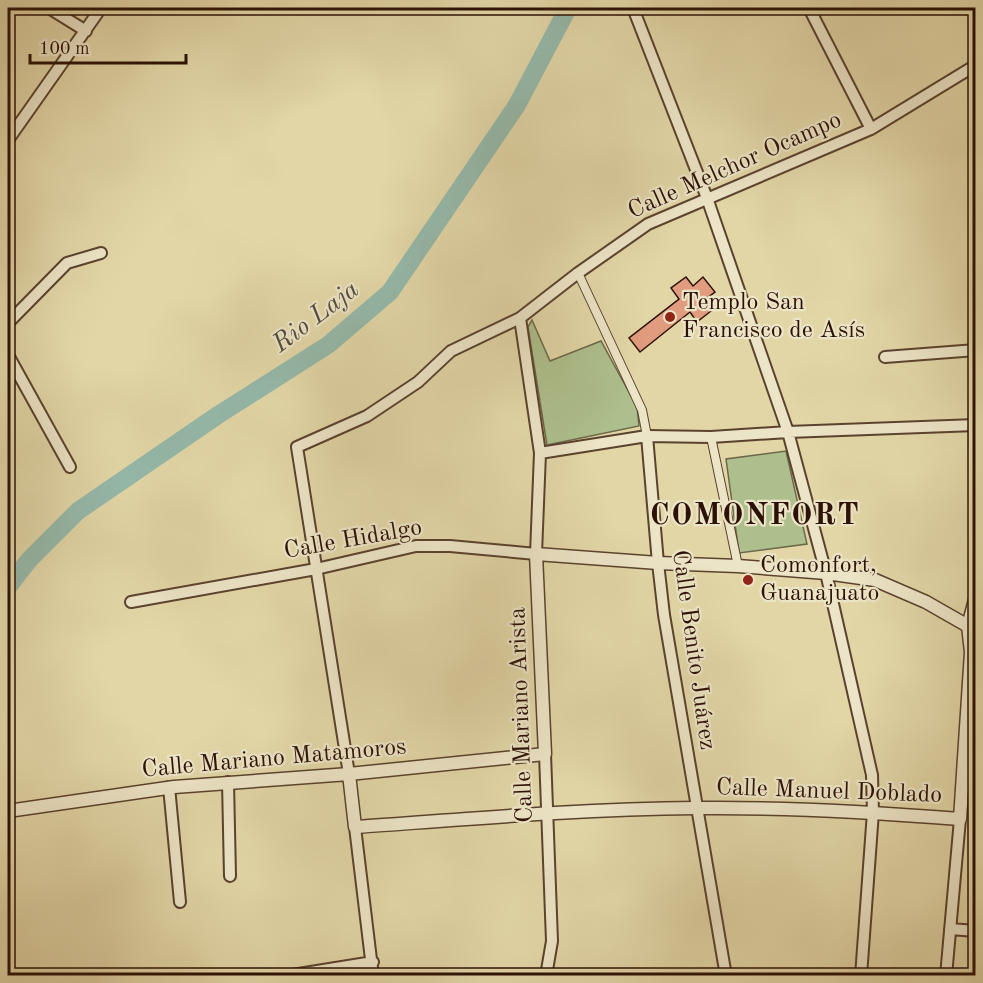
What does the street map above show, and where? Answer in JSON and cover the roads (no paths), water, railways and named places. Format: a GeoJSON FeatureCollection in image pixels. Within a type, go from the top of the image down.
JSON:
{"type":"FeatureCollection","features":[{"type":"Feature","properties":{"kind":"street"},"geometry":{"type":"LineString","coordinates":[[49,8],[86,31]]}},
{"type":"Feature","properties":{"kind":"street"},"geometry":{"type":"LineString","coordinates":[[8,140],[101,8]]}},
{"type":"Feature","properties":{"kind":"street"},"geometry":{"type":"LineString","coordinates":[[633,8],[707,198],[788,432],[826,573],[872,775],[873,812],[861,975]]}},
{"type":"Feature","properties":{"kind":"street"},"geometry":{"type":"LineString","coordinates":[[808,8],[871,129]]}},
{"type":"Feature","properties":{"kind":"street","name":"Calle Melchor Ocampo"},"geometry":{"type":"LineString","coordinates":[[316,569],[297,447],[367,416],[418,382],[451,351],[520,318],[578,273],[648,224],[871,129],[975,65]]}},
{"type":"Feature","properties":{"kind":"street"},"geometry":{"type":"LineString","coordinates":[[8,323],[68,263],[101,253]]}},
{"type":"Feature","properties":{"kind":"street"},"geometry":{"type":"LineString","coordinates":[[578,273],[642,410],[647,436]]}},
{"type":"Feature","properties":{"kind":"street","name":"Calle Mariano Arista"},"geometry":{"type":"LineString","coordinates":[[520,318],[540,453],[536,554],[552,941],[546,975]]}},
{"type":"Feature","properties":{"kind":"street"},"geometry":{"type":"LineString","coordinates":[[885,357],[975,350]]}},
{"type":"Feature","properties":{"kind":"street"},"geometry":{"type":"LineString","coordinates":[[8,355],[70,466]]}},
{"type":"Feature","properties":{"kind":"street"},"geometry":{"type":"LineString","coordinates":[[540,453],[647,436],[711,436],[975,425]]}},
{"type":"Feature","properties":{"kind":"street","name":"Calle Benito Juárez"},"geometry":{"type":"LineString","coordinates":[[647,436],[664,615],[726,975]]}},
{"type":"Feature","properties":{"kind":"street"},"geometry":{"type":"LineString","coordinates":[[711,436],[738,566]]}},
{"type":"Feature","properties":{"kind":"street","name":"Calle Hidalgo"},"geometry":{"type":"LineString","coordinates":[[131,602],[316,569],[416,546],[450,546],[658,563],[826,573],[875,580],[926,602],[972,631]]}},
{"type":"Feature","properties":{"kind":"street"},"geometry":{"type":"LineString","coordinates":[[316,569],[349,774],[373,975]]}},
{"type":"Feature","properties":{"kind":"street"},"geometry":{"type":"LineString","coordinates":[[946,975],[960,819],[975,596]]}},
{"type":"Feature","properties":{"kind":"street","name":"Calle Mariano Matamoros"},"geometry":{"type":"LineString","coordinates":[[8,811],[169,787],[349,774],[545,754]]}},
{"type":"Feature","properties":{"kind":"street"},"geometry":{"type":"LineString","coordinates":[[228,782],[230,876]]}},
{"type":"Feature","properties":{"kind":"street"},"geometry":{"type":"LineString","coordinates":[[169,787],[180,902]]}},
{"type":"Feature","properties":{"kind":"street","name":"Calle Manuel Doblado"},"geometry":{"type":"LineString","coordinates":[[355,827],[547,814],[696,808],[873,812],[960,819]]}},
{"type":"Feature","properties":{"kind":"street"},"geometry":{"type":"LineString","coordinates":[[950,929],[975,931]]}},
{"type":"Feature","properties":{"kind":"street"},"geometry":{"type":"LineString","coordinates":[[286,975],[373,962]]}},
{"type":"Feature","properties":{"kind":"waterway","name":"Rio Laja"},"geometry":{"type":"LineString","coordinates":[[8,587],[29,560],[78,511],[218,415],[328,345],[390,292],[517,105],[568,8]]}},
{"type":"Feature","properties":{"kind":"place","name":"Templo San Francisco de Asís"},"geometry":{"type":"Point","coordinates":[670,317]}},
{"type":"Feature","properties":{"kind":"place","name":"Comonfort, Guanajuato"},"geometry":{"type":"Point","coordinates":[748,580]}},
{"type":"Feature","properties":{"kind":"district","name":"COMONFORT"},"geometry":{"type":"Point","coordinates":[755,516]}}]}
